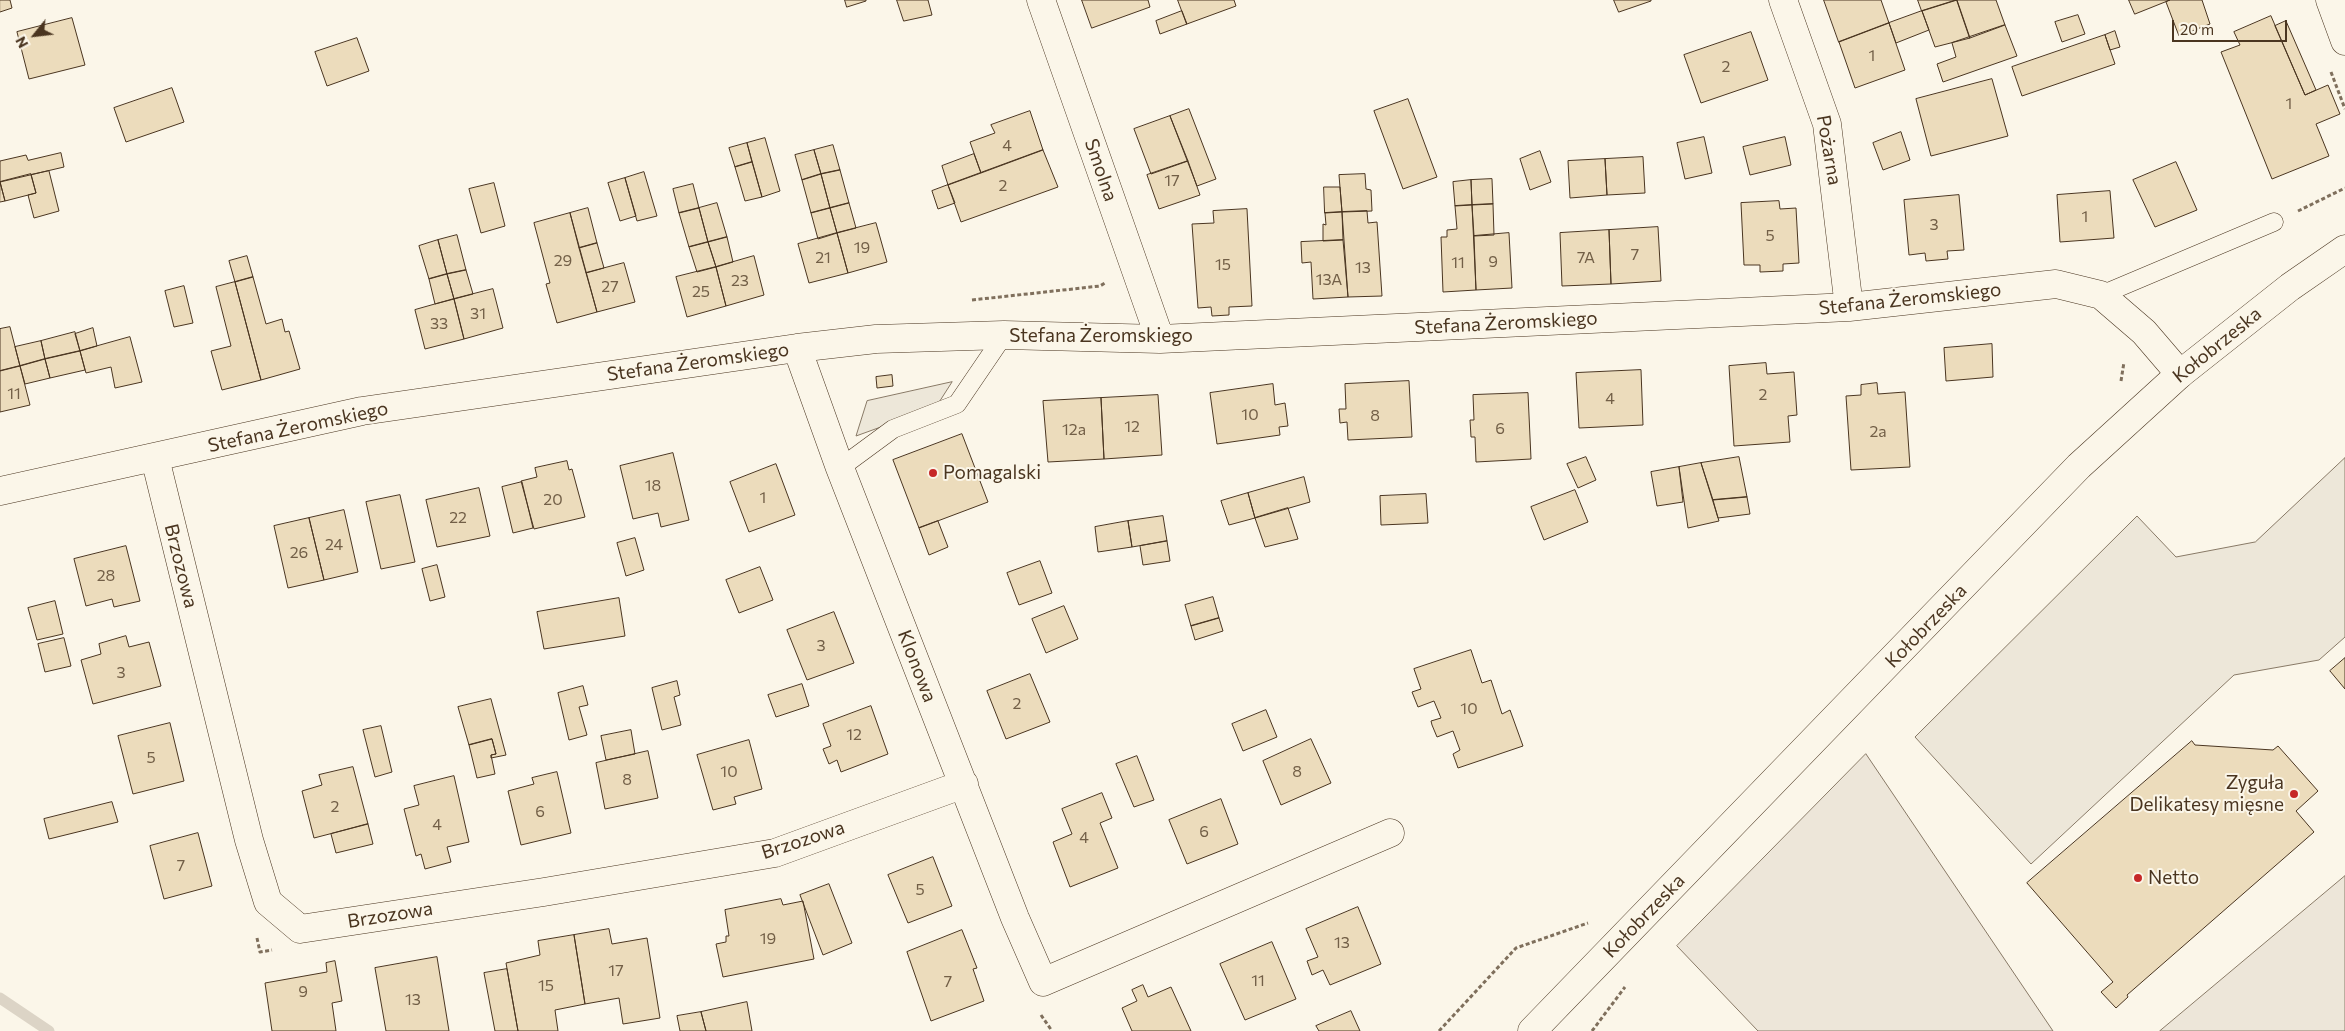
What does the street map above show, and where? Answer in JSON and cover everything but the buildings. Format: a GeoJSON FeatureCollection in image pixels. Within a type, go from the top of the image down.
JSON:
{"type":"FeatureCollection","features":[{"type":"Feature","properties":{"kind":"street","name":"Smolna"},"geometry":{"type":"LineString","coordinates":[[1041,0],[1160,339]]}},
{"type":"Feature","properties":{"kind":"street","name":"Pożarna"},"geometry":{"type":"LineString","coordinates":[[1783,0],[1828,124],[1849,307]]}},
{"type":"Feature","properties":{"kind":"street"},"geometry":{"type":"LineString","coordinates":[[2330,0],[2345,41]]}},
{"type":"Feature","properties":{"kind":"street","name":"Kołobrzeska"},"geometry":{"type":"LineString","coordinates":[[1532,1031],[2080,466],[2180,374],[2290,287],[2345,249]]}},
{"type":"Feature","properties":{"kind":"street","name":"Stefana Żeromskiego"},"geometry":{"type":"LineString","coordinates":[[0,491],[362,411],[797,348],[876,339],[1004,336],[1160,339],[1849,307],[2056,284],[2101,294],[2144,332],[2180,374]]}},
{"type":"Feature","properties":{"kind":"street","name":"Klonowa"},"geometry":{"type":"LineString","coordinates":[[797,348],[840,468],[1015,918],[1039,995]]}},
{"type":"Feature","properties":{"kind":"street","name":"Brzozowa"},"geometry":{"type":"LineString","coordinates":[[156,458],[249,840],[268,902],[300,929],[544,892],[775,852],[964,784]]}},
{"type":"Feature","properties":{"kind":"street"},"geometry":{"type":"LineString","coordinates":[[1039,995],[1390,833]]}},
{"type":"Feature","properties":{"kind":"lane"},"geometry":{"type":"LineString","coordinates":[[2101,294],[2274,222]]}},
{"type":"Feature","properties":{"kind":"lane"},"geometry":{"type":"LineString","coordinates":[[840,468],[894,429],[957,404],[1004,336]]}},
{"type":"Feature","properties":{"kind":"path"},"geometry":{"type":"LineString","coordinates":[[2274,222],[2345,188]]}},
{"type":"Feature","properties":{"kind":"path"},"geometry":{"type":"LineString","coordinates":[[970,300],[1100,286],[1109,280],[1117,268],[1114,255],[1129,250]]}},
{"type":"Feature","properties":{"kind":"path"},"geometry":{"type":"LineString","coordinates":[[1439,1031],[1516,948],[1596,921]]}},
{"type":"Feature","properties":{"kind":"path"},"geometry":{"type":"LineString","coordinates":[[255,932],[260,952],[276,949]]}},
{"type":"Feature","properties":{"kind":"path"},"geometry":{"type":"LineString","coordinates":[[1039,995],[1052,1031]]}},
{"type":"Feature","properties":{"kind":"shaded area"},"geometry":{"type":"Polygon","coordinates":[[[952,382],[936,407],[856,436],[867,401],[952,382]]]}},
{"type":"Feature","properties":{"kind":"shaded area"},"geometry":{"type":"Polygon","coordinates":[[[2345,458],[2345,637],[2319,660],[2234,675],[2031,864],[1915,737],[2137,516],[2176,557],[2255,542],[2345,458]]]}},
{"type":"Feature","properties":{"kind":"shaded area"},"geometry":{"type":"Polygon","coordinates":[[[1866,754],[2053,1031],[1758,1031],[1677,946],[1866,754]]]}},
{"type":"Feature","properties":{"kind":"shaded area"},"geometry":{"type":"Polygon","coordinates":[[[2345,876],[2345,1031],[2160,1031],[2345,876]]]}},
{"type":"Feature","properties":{"kind":"waterway"},"geometry":{"type":"LineString","coordinates":[[0,998],[49,1031]]}},
{"type":"Feature","properties":{"kind":"place","name":"Pomagalski"},"geometry":{"type":"Point","coordinates":[933,473]}},
{"type":"Feature","properties":{"kind":"place","name":"Zyguła Delikatesy mięsne"},"geometry":{"type":"Point","coordinates":[2294,794]}},
{"type":"Feature","properties":{"kind":"place","name":"Netto"},"geometry":{"type":"Point","coordinates":[2138,878]}}]}
